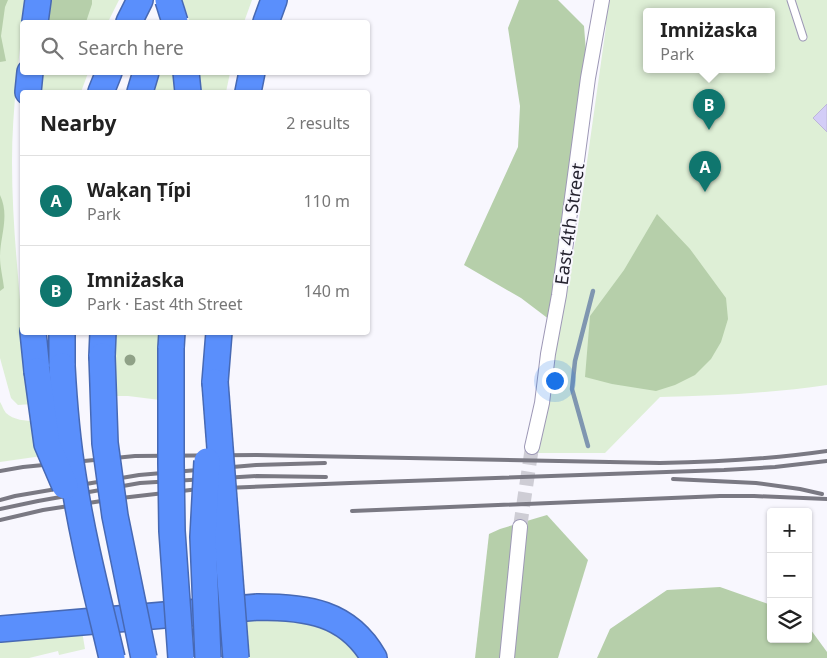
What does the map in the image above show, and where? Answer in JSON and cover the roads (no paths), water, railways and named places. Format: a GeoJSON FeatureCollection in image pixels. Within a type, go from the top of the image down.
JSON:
{"type":"FeatureCollection","features":[{"type":"Feature","properties":{"kind":"highway"},"geometry":{"type":"LineString","coordinates":[[35,20],[38,0]]}},
{"type":"Feature","properties":{"kind":"highway"},"geometry":{"type":"LineString","coordinates":[[130,20],[140,0]]}},
{"type":"Feature","properties":{"kind":"highway"},"geometry":{"type":"LineString","coordinates":[[168,0],[175,20]]}},
{"type":"Feature","properties":{"kind":"highway"},"geometry":{"type":"LineString","coordinates":[[165,20],[173,0]]}},
{"type":"Feature","properties":{"kind":"highway"},"geometry":{"type":"LineString","coordinates":[[267,20],[274,0]]}},
{"type":"Feature","properties":{"kind":"highway"},"geometry":{"type":"LineString","coordinates":[[28,90],[30,75]]}},
{"type":"Feature","properties":{"kind":"highway"},"geometry":{"type":"LineString","coordinates":[[102,90],[108,75]]}},
{"type":"Feature","properties":{"kind":"highway"},"geometry":{"type":"LineString","coordinates":[[141,90],[145,75]]}},
{"type":"Feature","properties":{"kind":"highway"},"geometry":{"type":"LineString","coordinates":[[186,75],[188,90]]}},
{"type":"Feature","properties":{"kind":"highway"},"geometry":{"type":"LineString","coordinates":[[248,90],[251,75]]}},
{"type":"Feature","properties":{"kind":"highway"},"geometry":{"type":"LineString","coordinates":[[33,335],[48,444],[83,530]]}},
{"type":"Feature","properties":{"kind":"highway"},"geometry":{"type":"LineString","coordinates":[[62,335],[64,409],[68,446],[83,530],[112,658]]}},
{"type":"Feature","properties":{"kind":"highway"},"geometry":{"type":"LineString","coordinates":[[171,340],[172,531],[181,658]]}},
{"type":"Feature","properties":{"kind":"highway"},"geometry":{"type":"LineString","coordinates":[[208,658],[203,537],[207,462],[218,340]]}},
{"type":"Feature","properties":{"kind":"highway"},"geometry":{"type":"LineString","coordinates":[[103,344],[105,443],[114,516],[144,658]]}},
{"type":"Feature","properties":{"kind":"highway"},"geometry":{"type":"LineString","coordinates":[[214,382],[236,658]]}},
{"type":"Feature","properties":{"kind":"highway"},"geometry":{"type":"LineString","coordinates":[[0,629],[258,607],[289,607],[315,612],[338,621],[360,638],[374,658]]}},
{"type":"Feature","properties":{"kind":"street","name":"East 4th Street"},"geometry":{"type":"LineString","coordinates":[[532,447],[542,403],[548,354],[560,295],[588,78],[602,0]]}},
{"type":"Feature","properties":{"kind":"street"},"geometry":{"type":"LineString","coordinates":[[507,658],[520,527]]}},
{"type":"Feature","properties":{"kind":"lane"},"geometry":{"type":"LineString","coordinates":[[790,0],[803,37]]}},
{"type":"Feature","properties":{"kind":"waterway"},"geometry":{"type":"LineString","coordinates":[[588,446],[572,389],[575,361],[593,291]]}},
{"type":"Feature","properties":{"kind":"tunnel"},"geometry":{"type":"LineString","coordinates":[[520,527],[532,447]]}},
{"type":"Feature","properties":{"kind":"railway"},"geometry":{"type":"LineString","coordinates":[[0,471],[135,456],[257,455],[660,463],[744,460],[827,451]]}},
{"type":"Feature","properties":{"kind":"railway"},"geometry":{"type":"LineString","coordinates":[[0,520],[43,510],[199,489],[724,470],[827,461]]}},
{"type":"Feature","properties":{"kind":"railway"},"geometry":{"type":"LineString","coordinates":[[0,500],[139,475],[256,465],[325,463]]}},
{"type":"Feature","properties":{"kind":"railway"},"geometry":{"type":"LineString","coordinates":[[0,509],[140,483],[257,476],[326,477]]}},
{"type":"Feature","properties":{"kind":"railway"},"geometry":{"type":"LineString","coordinates":[[673,479],[756,483],[822,494]]}},
{"type":"Feature","properties":{"kind":"railway"},"geometry":{"type":"LineString","coordinates":[[352,511],[720,496],[827,499]]}},
{"type":"Feature","properties":{"kind":"place","name":"Imniżaska"},"geometry":{"type":"Point","coordinates":[709,130]}},
{"type":"Feature","properties":{"kind":"place","name":"Waḳaƞ Ṭípi"},"geometry":{"type":"Point","coordinates":[705,192]}}]}
